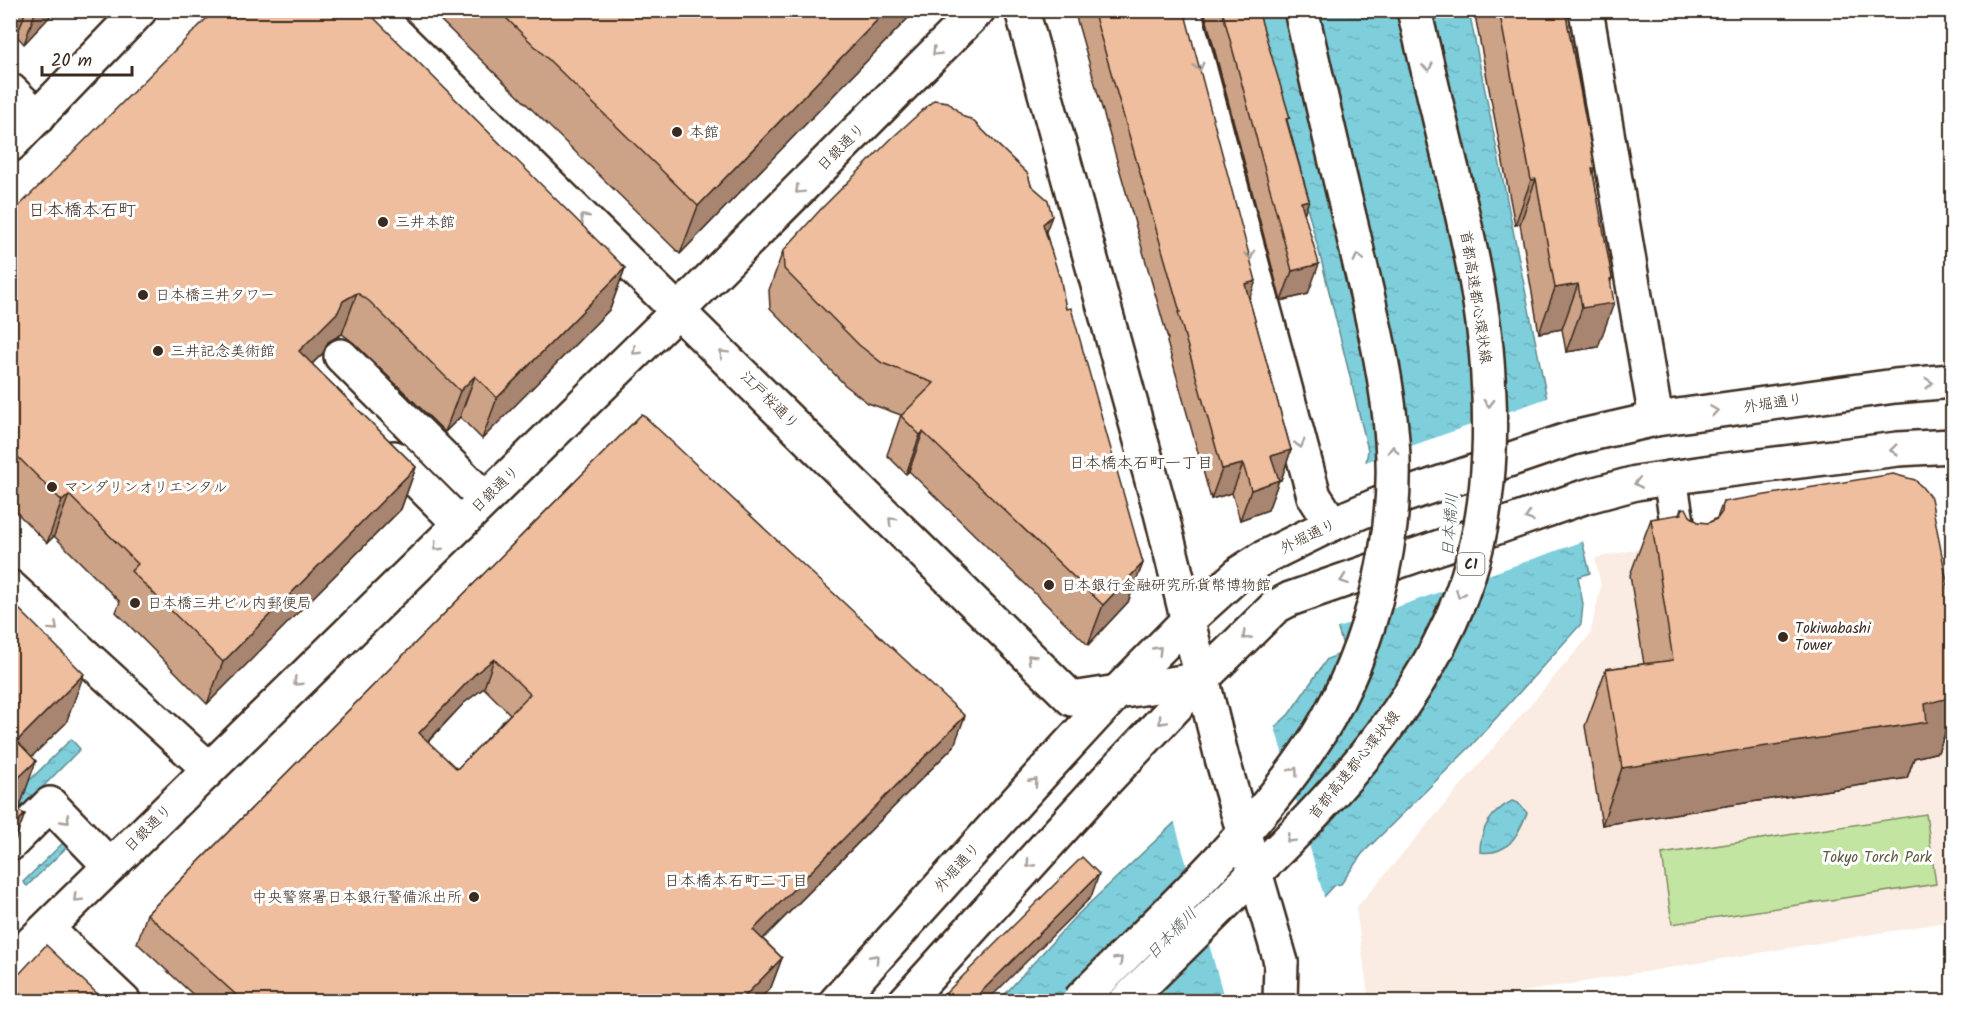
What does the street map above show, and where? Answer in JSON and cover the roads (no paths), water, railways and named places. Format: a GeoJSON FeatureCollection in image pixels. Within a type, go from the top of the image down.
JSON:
{"type":"FeatureCollection","features":[{"type":"Feature","properties":{"kind":"main road"},"geometry":{"type":"LineString","coordinates":[[10,145],[140,10]]}},
{"type":"Feature","properties":{"kind":"main road","name":"江戸桜通り"},"geometry":{"type":"LineString","coordinates":[[372,10],[1072,699],[1202,679]]}},
{"type":"Feature","properties":{"kind":"main road","name":"日銀通り"},"geometry":{"type":"LineString","coordinates":[[10,964],[678,311],[978,10]]}},
{"type":"Feature","properties":{"kind":"main road"},"geometry":{"type":"LineString","coordinates":[[1022,10],[1161,513],[1222,758],[1281,962],[1280,1002]]}},
{"type":"Feature","properties":{"kind":"main road"},"geometry":{"type":"LineString","coordinates":[[1184,10],[1314,496],[1332,524]]}},
{"type":"Feature","properties":{"kind":"main road"},"geometry":{"type":"LineString","coordinates":[[1078,1002],[1201,877],[1287,780],[1327,721],[1341,693],[1365,634],[1374,603],[1391,517],[1393,443],[1389,406],[1370,306],[1301,10]]}},
{"type":"Feature","properties":{"kind":"main road","name":"首都高速都心環状線"},"geometry":{"type":"LineString","coordinates":[[1125,1002],[1310,819],[1378,739],[1427,665],[1458,602],[1473,559],[1488,475],[1489,390],[1485,345],[1477,284],[1463,216],[1414,10]]}},
{"type":"Feature","properties":{"kind":"main road"},"geometry":{"type":"LineString","coordinates":[[1586,10],[1656,419]]}},
{"type":"Feature","properties":{"kind":"main road"},"geometry":{"type":"LineString","coordinates":[[10,90],[38,117]]}},
{"type":"Feature","properties":{"kind":"main road"},"geometry":{"type":"LineString","coordinates":[[341,356],[485,499]]}},
{"type":"Feature","properties":{"kind":"main road","name":"外堀通り"},"geometry":{"type":"LineString","coordinates":[[836,1002],[1117,692],[1188,620],[1240,572],[1263,558],[1332,524],[1382,503],[1574,438],[1656,419],[1895,386],[1953,381]]}},
{"type":"Feature","properties":{"kind":"main road"},"geometry":{"type":"LineString","coordinates":[[905,1002],[1097,790],[1202,679],[1275,607],[1290,598],[1584,497],[1636,483],[1898,449],[1953,446]]}},
{"type":"Feature","properties":{"kind":"main road"},"geometry":{"type":"LineString","coordinates":[[394,458],[460,524]]}},
{"type":"Feature","properties":{"kind":"main road"},"geometry":{"type":"LineString","coordinates":[[1670,478],[1684,561]]}},
{"type":"Feature","properties":{"kind":"main road"},"geometry":{"type":"LineString","coordinates":[[10,587],[209,769]]}},
{"type":"Feature","properties":{"kind":"main road"},"geometry":{"type":"LineString","coordinates":[[10,844],[50,804],[110,866]]}},
{"type":"Feature","properties":{"kind":"main road"},"geometry":{"type":"LineString","coordinates":[[47,929],[124,1002]]}},
{"type":"Feature","properties":{"kind":"water","name":"日本橋川"},"geometry":{"type":"Polygon","coordinates":[[[1255,11],[1469,11],[1546,394],[1590,573],[1578,577],[1583,604],[1581,624],[1471,746],[1362,854],[1341,884],[1335,885],[1226,1001],[998,1002],[1074,918],[1289,714],[1327,659],[1345,652],[1337,626],[1350,564],[1368,450],[1322,263],[1255,11]]]}},
{"type":"Feature","properties":{"kind":"water"},"geometry":{"type":"Polygon","coordinates":[[[71,739],[80,749],[23,807],[13,797],[71,739]]]}},
{"type":"Feature","properties":{"kind":"water"},"geometry":{"type":"Polygon","coordinates":[[[1512,801],[1518,803],[1527,813],[1515,837],[1497,851],[1480,852],[1482,836],[1488,822],[1498,810],[1512,801]]]}},
{"type":"Feature","properties":{"kind":"water"},"geometry":{"type":"Polygon","coordinates":[[[64,842],[68,846],[27,886],[23,882],[64,842]]]}},
{"type":"Feature","properties":{"kind":"place","name":"本館"},"geometry":{"type":"Point","coordinates":[677,132]}},
{"type":"Feature","properties":{"kind":"place","name":"三井本館"},"geometry":{"type":"Point","coordinates":[383,222]}},
{"type":"Feature","properties":{"kind":"place","name":"日本橋三井タワー"},"geometry":{"type":"Point","coordinates":[143,295]}},
{"type":"Feature","properties":{"kind":"place","name":"三井記念美術館"},"geometry":{"type":"Point","coordinates":[158,351]}},
{"type":"Feature","properties":{"kind":"place","name":"マンダリンオリエンタル"},"geometry":{"type":"Point","coordinates":[52,487]}},
{"type":"Feature","properties":{"kind":"place","name":"日本銀行金融研究所貨幣博物館"},"geometry":{"type":"Point","coordinates":[1049,585]}},
{"type":"Feature","properties":{"kind":"place","name":"日本橋三井ビル内郵便局"},"geometry":{"type":"Point","coordinates":[135,603]}},
{"type":"Feature","properties":{"kind":"place","name":"Tokiwabashi Tower"},"geometry":{"type":"Point","coordinates":[1783,637]}},
{"type":"Feature","properties":{"kind":"place","name":"中央警察署日本銀行警備派出所"},"geometry":{"type":"Point","coordinates":[474,897]}},
{"type":"Feature","properties":{"kind":"district","name":"日本橋本石町"},"geometry":{"type":"Point","coordinates":[82,210]}},
{"type":"Feature","properties":{"kind":"district","name":"日本橋本石町一丁目"},"geometry":{"type":"Point","coordinates":[1141,462]}},
{"type":"Feature","properties":{"kind":"district","name":"日本橋本石町二丁目"},"geometry":{"type":"Point","coordinates":[736,880]}},
{"type":"Feature","properties":{"kind":"park label","name":"Tokyo Torch Park"},"geometry":{"type":"Point","coordinates":[1877,857]}}]}
